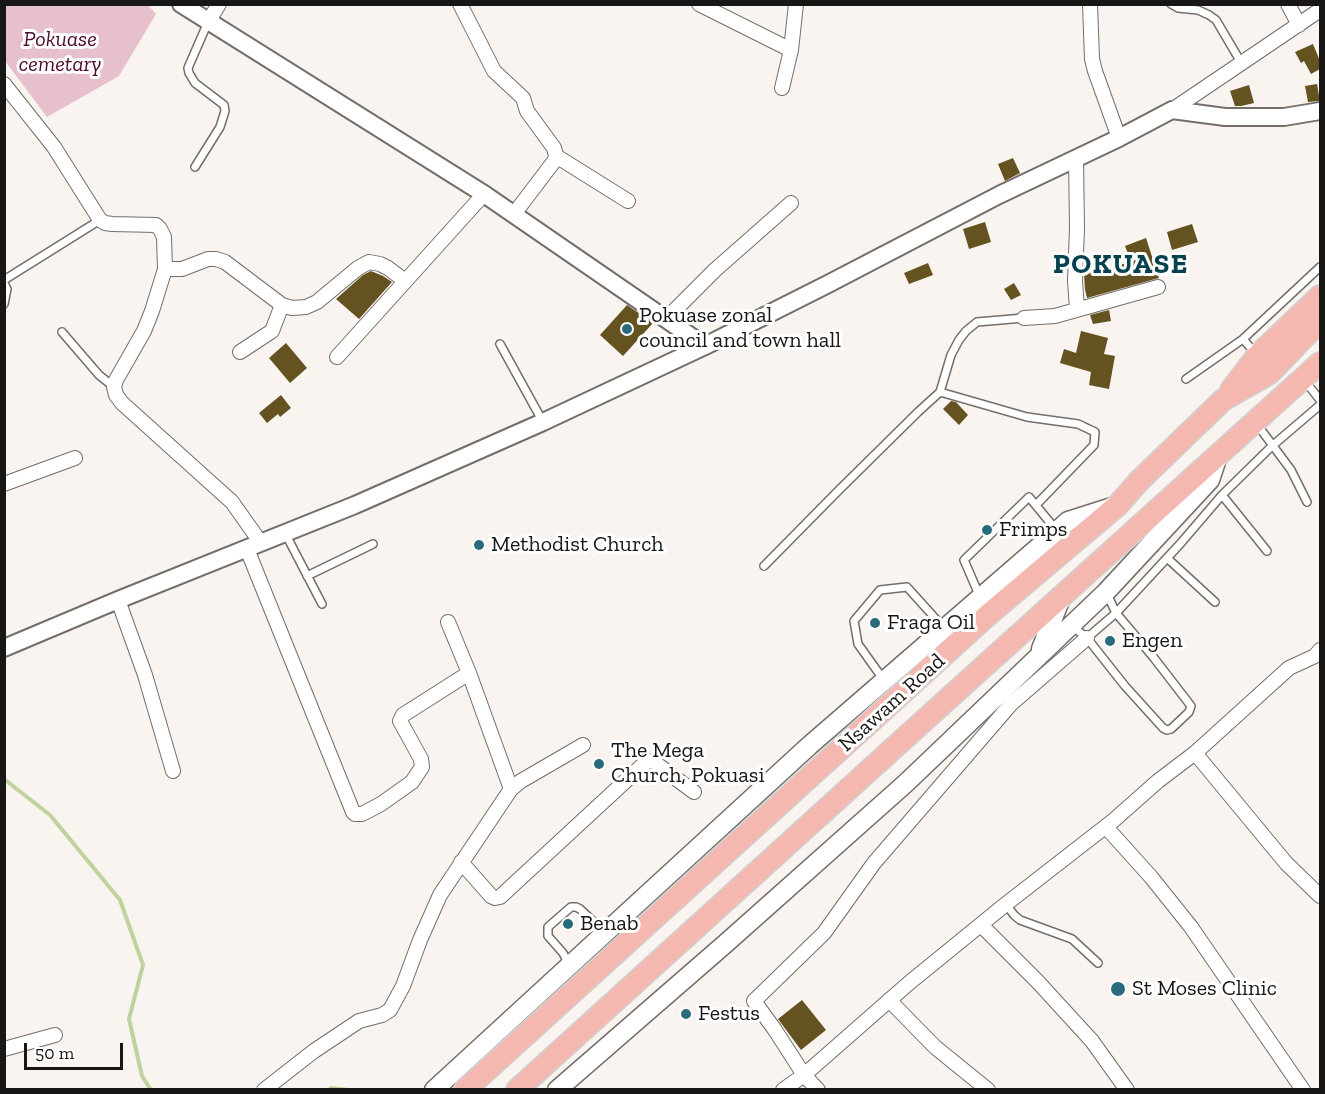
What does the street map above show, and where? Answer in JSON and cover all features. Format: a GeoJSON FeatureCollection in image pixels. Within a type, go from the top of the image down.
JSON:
{"type":"FeatureCollection","features":[{"type":"Feature","properties":{"kind":"highway"},"geometry":{"type":"LineString","coordinates":[[1223,400],[1257,356],[1320,296]]}},
{"type":"Feature","properties":{"kind":"highway","name":"Nsawam Road"},"geometry":{"type":"LineString","coordinates":[[465,1089],[989,614],[1118,505],[1139,481],[1223,400],[1270,373],[1320,321]]}},
{"type":"Feature","properties":{"kind":"highway","name":"Nsawam Road"},"geometry":{"type":"LineString","coordinates":[[517,1089],[1320,363]]}},
{"type":"Feature","properties":{"kind":"main road"},"geometry":{"type":"LineString","coordinates":[[557,1089],[906,783],[1106,592],[1210,480],[1218,456]]}},
{"type":"Feature","properties":{"kind":"main road"},"geometry":{"type":"LineString","coordinates":[[436,1088],[810,745],[1068,521],[1118,505]]}},
{"type":"Feature","properties":{"kind":"main road"},"geometry":{"type":"LineString","coordinates":[[1038,656],[1061,598]]}},
{"type":"Feature","properties":{"kind":"street"},"geometry":{"type":"LineString","coordinates":[[181,4],[484,194],[705,346]]}},
{"type":"Feature","properties":{"kind":"street"},"geometry":{"type":"LineString","coordinates":[[208,22],[219,4]]}},
{"type":"Feature","properties":{"kind":"street"},"geometry":{"type":"LineString","coordinates":[[460,4],[494,71],[523,98],[527,111],[554,148],[555,160],[514,214]]}},
{"type":"Feature","properties":{"kind":"street"},"geometry":{"type":"LineString","coordinates":[[699,4],[791,50]]}},
{"type":"Feature","properties":{"kind":"street"},"geometry":{"type":"LineString","coordinates":[[782,88],[791,50],[796,4]]}},
{"type":"Feature","properties":{"kind":"street"},"geometry":{"type":"LineString","coordinates":[[1090,4],[1092,59],[1119,138]]}},
{"type":"Feature","properties":{"kind":"street"},"geometry":{"type":"LineString","coordinates":[[1288,4],[1299,25]]}},
{"type":"Feature","properties":{"kind":"street"},"geometry":{"type":"LineString","coordinates":[[4,648],[365,500],[543,422],[705,346],[999,195],[1172,111],[1320,10]]}},
{"type":"Feature","properties":{"kind":"street"},"geometry":{"type":"LineString","coordinates":[[4,84],[54,147],[100,220],[112,224],[156,225],[164,237],[165,269],[144,331],[116,380],[114,387],[116,395],[122,403],[232,502],[254,546],[348,801],[355,814],[362,814],[381,804],[412,782],[422,767],[421,759],[400,721],[403,715],[469,673]]}},
{"type":"Feature","properties":{"kind":"street"},"geometry":{"type":"LineString","coordinates":[[1172,111],[1225,117],[1284,117],[1320,111]]}},
{"type":"Feature","properties":{"kind":"street"},"geometry":{"type":"LineString","coordinates":[[556,156],[628,201]]}},
{"type":"Feature","properties":{"kind":"street"},"geometry":{"type":"LineString","coordinates":[[1076,159],[1077,309]]}},
{"type":"Feature","properties":{"kind":"street"},"geometry":{"type":"LineString","coordinates":[[337,357],[484,194]]}},
{"type":"Feature","properties":{"kind":"street"},"geometry":{"type":"LineString","coordinates":[[667,318],[715,270],[791,203]]}},
{"type":"Feature","properties":{"kind":"street"},"geometry":{"type":"LineString","coordinates":[[165,269],[182,269],[207,259],[216,259],[225,262],[282,305],[292,308],[306,307],[317,302],[358,268],[369,262],[388,268],[405,281]]}},
{"type":"Feature","properties":{"kind":"street"},"geometry":{"type":"LineString","coordinates":[[1024,318],[1055,316],[1158,286]]}},
{"type":"Feature","properties":{"kind":"street"},"geometry":{"type":"LineString","coordinates":[[240,352],[272,330],[282,305]]}},
{"type":"Feature","properties":{"kind":"street"},"geometry":{"type":"LineString","coordinates":[[4,484],[75,459]]}},
{"type":"Feature","properties":{"kind":"street"},"geometry":{"type":"LineString","coordinates":[[118,600],[146,675],[173,771]]}},
{"type":"Feature","properties":{"kind":"street"},"geometry":{"type":"LineString","coordinates":[[448,622],[511,789]]}},
{"type":"Feature","properties":{"kind":"street"},"geometry":{"type":"LineString","coordinates":[[818,1089],[804,1075],[754,1001],[824,933],[874,863],[1011,704],[1087,638]]}},
{"type":"Feature","properties":{"kind":"street"},"geometry":{"type":"LineString","coordinates":[[783,1089],[804,1075],[889,1000],[1006,904],[1195,753],[1289,668],[1318,653],[1320,669]]}},
{"type":"Feature","properties":{"kind":"street"},"geometry":{"type":"LineString","coordinates":[[264,1089],[359,1021],[382,1015],[390,1010],[403,986],[440,895],[511,789],[583,745]]}},
{"type":"Feature","properties":{"kind":"street"},"geometry":{"type":"LineString","coordinates":[[1195,753],[1286,863],[1320,896]]}},
{"type":"Feature","properties":{"kind":"street"},"geometry":{"type":"LineString","coordinates":[[460,862],[491,896],[500,897],[645,763],[654,762],[694,792]]}},
{"type":"Feature","properties":{"kind":"street"},"geometry":{"type":"LineString","coordinates":[[1106,826],[1191,927],[1303,1089]]}},
{"type":"Feature","properties":{"kind":"street"},"geometry":{"type":"LineString","coordinates":[[981,925],[1038,982],[1084,1033],[1127,1089]]}},
{"type":"Feature","properties":{"kind":"street"},"geometry":{"type":"LineString","coordinates":[[889,1000],[935,1047],[988,1089]]}},
{"type":"Feature","properties":{"kind":"street"},"geometry":{"type":"LineString","coordinates":[[4,1049],[56,1035]]}},
{"type":"Feature","properties":{"kind":"lane"},"geometry":{"type":"LineString","coordinates":[[1171,4],[1178,8],[1198,10],[1216,20],[1242,64]]}},
{"type":"Feature","properties":{"kind":"lane"},"geometry":{"type":"LineString","coordinates":[[195,167],[220,128],[225,111],[224,105],[195,83],[189,73],[208,22]]}},
{"type":"Feature","properties":{"kind":"lane"},"geometry":{"type":"LineString","coordinates":[[4,304],[7,289],[4,281],[100,220]]}},
{"type":"Feature","properties":{"kind":"lane"},"geometry":{"type":"LineString","coordinates":[[1186,379],[1243,339],[1320,267]]}},
{"type":"Feature","properties":{"kind":"lane"},"geometry":{"type":"LineString","coordinates":[[764,566],[940,392],[951,355],[966,331],[977,322],[1024,318]]}},
{"type":"Feature","properties":{"kind":"lane"},"geometry":{"type":"LineString","coordinates":[[62,332],[99,375],[114,387]]}},
{"type":"Feature","properties":{"kind":"lane"},"geometry":{"type":"LineString","coordinates":[[1243,339],[1257,356]]}},
{"type":"Feature","properties":{"kind":"lane"},"geometry":{"type":"LineString","coordinates":[[500,344],[543,422]]}},
{"type":"Feature","properties":{"kind":"lane"},"geometry":{"type":"LineString","coordinates":[[1303,379],[1320,400]]}},
{"type":"Feature","properties":{"kind":"lane"},"geometry":{"type":"LineString","coordinates":[[940,392],[1027,417],[1078,424],[1095,432],[1094,445],[1036,505]]}},
{"type":"Feature","properties":{"kind":"lane"},"geometry":{"type":"LineString","coordinates":[[1087,638],[1116,613],[1222,495],[1272,446],[1320,405]]}},
{"type":"Feature","properties":{"kind":"lane"},"geometry":{"type":"LineString","coordinates":[[1255,422],[1291,470],[1307,502]]}},
{"type":"Feature","properties":{"kind":"lane"},"geometry":{"type":"LineString","coordinates":[[1222,495],[1267,551]]}},
{"type":"Feature","properties":{"kind":"lane"},"geometry":{"type":"LineString","coordinates":[[980,597],[964,560],[1029,497],[1057,531]]}},
{"type":"Feature","properties":{"kind":"lane"},"geometry":{"type":"LineString","coordinates":[[285,533],[322,604]]}},
{"type":"Feature","properties":{"kind":"lane"},"geometry":{"type":"LineString","coordinates":[[307,576],[373,544]]}},
{"type":"Feature","properties":{"kind":"lane"},"geometry":{"type":"LineString","coordinates":[[1167,558],[1215,602]]}},
{"type":"Feature","properties":{"kind":"lane"},"geometry":{"type":"LineString","coordinates":[[884,680],[858,644],[854,621],[880,590],[907,587],[944,628]]}},
{"type":"Feature","properties":{"kind":"lane"},"geometry":{"type":"LineString","coordinates":[[1070,625],[1087,638],[1163,729],[1171,729],[1190,712],[1191,706],[1116,613],[1106,592]]}},
{"type":"Feature","properties":{"kind":"lane"},"geometry":{"type":"LineString","coordinates":[[1006,904],[1020,920],[1072,939],[1098,963]]}},
{"type":"Feature","properties":{"kind":"lane"},"geometry":{"type":"LineString","coordinates":[[570,966],[563,953],[548,936],[548,927],[571,907],[576,907],[607,931]]}},
{"type":"Feature","properties":{"kind":"green space","name":"Pokuase cemetary"},"geometry":{"type":"Polygon","coordinates":[[[5,4],[148,5],[156,14],[119,76],[47,117],[5,61],[5,4]]]}},
{"type":"Feature","properties":{"kind":"building"},"geometry":{"type":"Polygon","coordinates":[[[1313,44],[1320,61],[1320,69],[1311,74],[1304,61],[1301,63],[1295,52],[1313,44]]]}},
{"type":"Feature","properties":{"kind":"building"},"geometry":{"type":"Polygon","coordinates":[[[1317,84],[1320,101],[1308,102],[1305,86],[1317,84]]]}},
{"type":"Feature","properties":{"kind":"building"},"geometry":{"type":"Polygon","coordinates":[[[1249,85],[1254,103],[1235,106],[1230,91],[1249,85]]]}},
{"type":"Feature","properties":{"kind":"building"},"geometry":{"type":"Polygon","coordinates":[[[1013,158],[1020,173],[1005,181],[998,164],[1013,158]]]}},
{"type":"Feature","properties":{"kind":"building"},"geometry":{"type":"Polygon","coordinates":[[[985,222],[991,242],[969,249],[963,229],[985,222]]]}},
{"type":"Feature","properties":{"kind":"building"},"geometry":{"type":"Polygon","coordinates":[[[1192,224],[1198,242],[1172,250],[1167,232],[1192,224]]]}},
{"type":"Feature","properties":{"kind":"building"},"geometry":{"type":"Polygon","coordinates":[[[1146,238],[1159,278],[1087,298],[1084,274],[1131,262],[1125,246],[1146,238]]]}},
{"type":"Feature","properties":{"kind":"building"},"geometry":{"type":"Polygon","coordinates":[[[928,263],[933,275],[909,284],[904,273],[928,263]]]}},
{"type":"Feature","properties":{"kind":"building"},"geometry":{"type":"Polygon","coordinates":[[[371,271],[392,282],[359,319],[336,299],[363,275],[371,271]]]}},
{"type":"Feature","properties":{"kind":"building"},"geometry":{"type":"Polygon","coordinates":[[[1014,283],[1021,295],[1011,300],[1004,289],[1014,283]]]}},
{"type":"Feature","properties":{"kind":"building","name":"Pokuase zonal council and town hall"},"geometry":{"type":"Polygon","coordinates":[[[627,305],[653,323],[623,356],[600,335],[627,305]]]}},
{"type":"Feature","properties":{"kind":"building"},"geometry":{"type":"Polygon","coordinates":[[[1109,310],[1111,321],[1093,324],[1090,315],[1109,310]]]}},
{"type":"Feature","properties":{"kind":"building"},"geometry":{"type":"Polygon","coordinates":[[[1081,331],[1108,338],[1104,354],[1115,356],[1109,389],[1089,385],[1091,372],[1060,363],[1064,349],[1076,353],[1081,331]]]}},
{"type":"Feature","properties":{"kind":"building"},"geometry":{"type":"Polygon","coordinates":[[[286,343],[307,368],[290,383],[269,358],[286,343]]]}},
{"type":"Feature","properties":{"kind":"building"},"geometry":{"type":"Polygon","coordinates":[[[281,395],[291,408],[280,417],[278,414],[267,423],[259,413],[281,395]]]}},
{"type":"Feature","properties":{"kind":"building"},"geometry":{"type":"Polygon","coordinates":[[[951,401],[956,402],[968,415],[959,425],[943,409],[951,401]]]}},
{"type":"Feature","properties":{"kind":"building"},"geometry":{"type":"Polygon","coordinates":[[[802,1000],[826,1030],[801,1050],[778,1019],[802,1000]]]}},
{"type":"Feature","properties":{"kind":"waterway"},"geometry":{"type":"LineString","coordinates":[[4,779],[50,815],[120,900],[143,965],[129,1019],[142,1076],[151,1090]]}},
{"type":"Feature","properties":{"kind":"waterway"},"geometry":{"type":"LineString","coordinates":[[329,1090],[331,1088],[348,1090]]}},
{"type":"Feature","properties":{"kind":"place","name":"Pokuase zonal council and town hall"},"geometry":{"type":"Point","coordinates":[627,329]}},
{"type":"Feature","properties":{"kind":"place","name":"Frimps"},"geometry":{"type":"Point","coordinates":[987,530]}},
{"type":"Feature","properties":{"kind":"place","name":"Methodist Church"},"geometry":{"type":"Point","coordinates":[479,545]}},
{"type":"Feature","properties":{"kind":"place","name":"Fraga Oil"},"geometry":{"type":"Point","coordinates":[875,623]}},
{"type":"Feature","properties":{"kind":"place","name":"Engen"},"geometry":{"type":"Point","coordinates":[1110,641]}},
{"type":"Feature","properties":{"kind":"place","name":"The Mega Church, Pokuasi"},"geometry":{"type":"Point","coordinates":[599,764]}},
{"type":"Feature","properties":{"kind":"place","name":"Benab"},"geometry":{"type":"Point","coordinates":[568,924]}},
{"type":"Feature","properties":{"kind":"place","name":"St Moses Clinic"},"geometry":{"type":"Point","coordinates":[1118,989]}},
{"type":"Feature","properties":{"kind":"place","name":"Festus"},"geometry":{"type":"Point","coordinates":[686,1014]}},
{"type":"Feature","properties":{"kind":"district","name":"POKUASE"},"geometry":{"type":"Point","coordinates":[1121,265]}}]}
